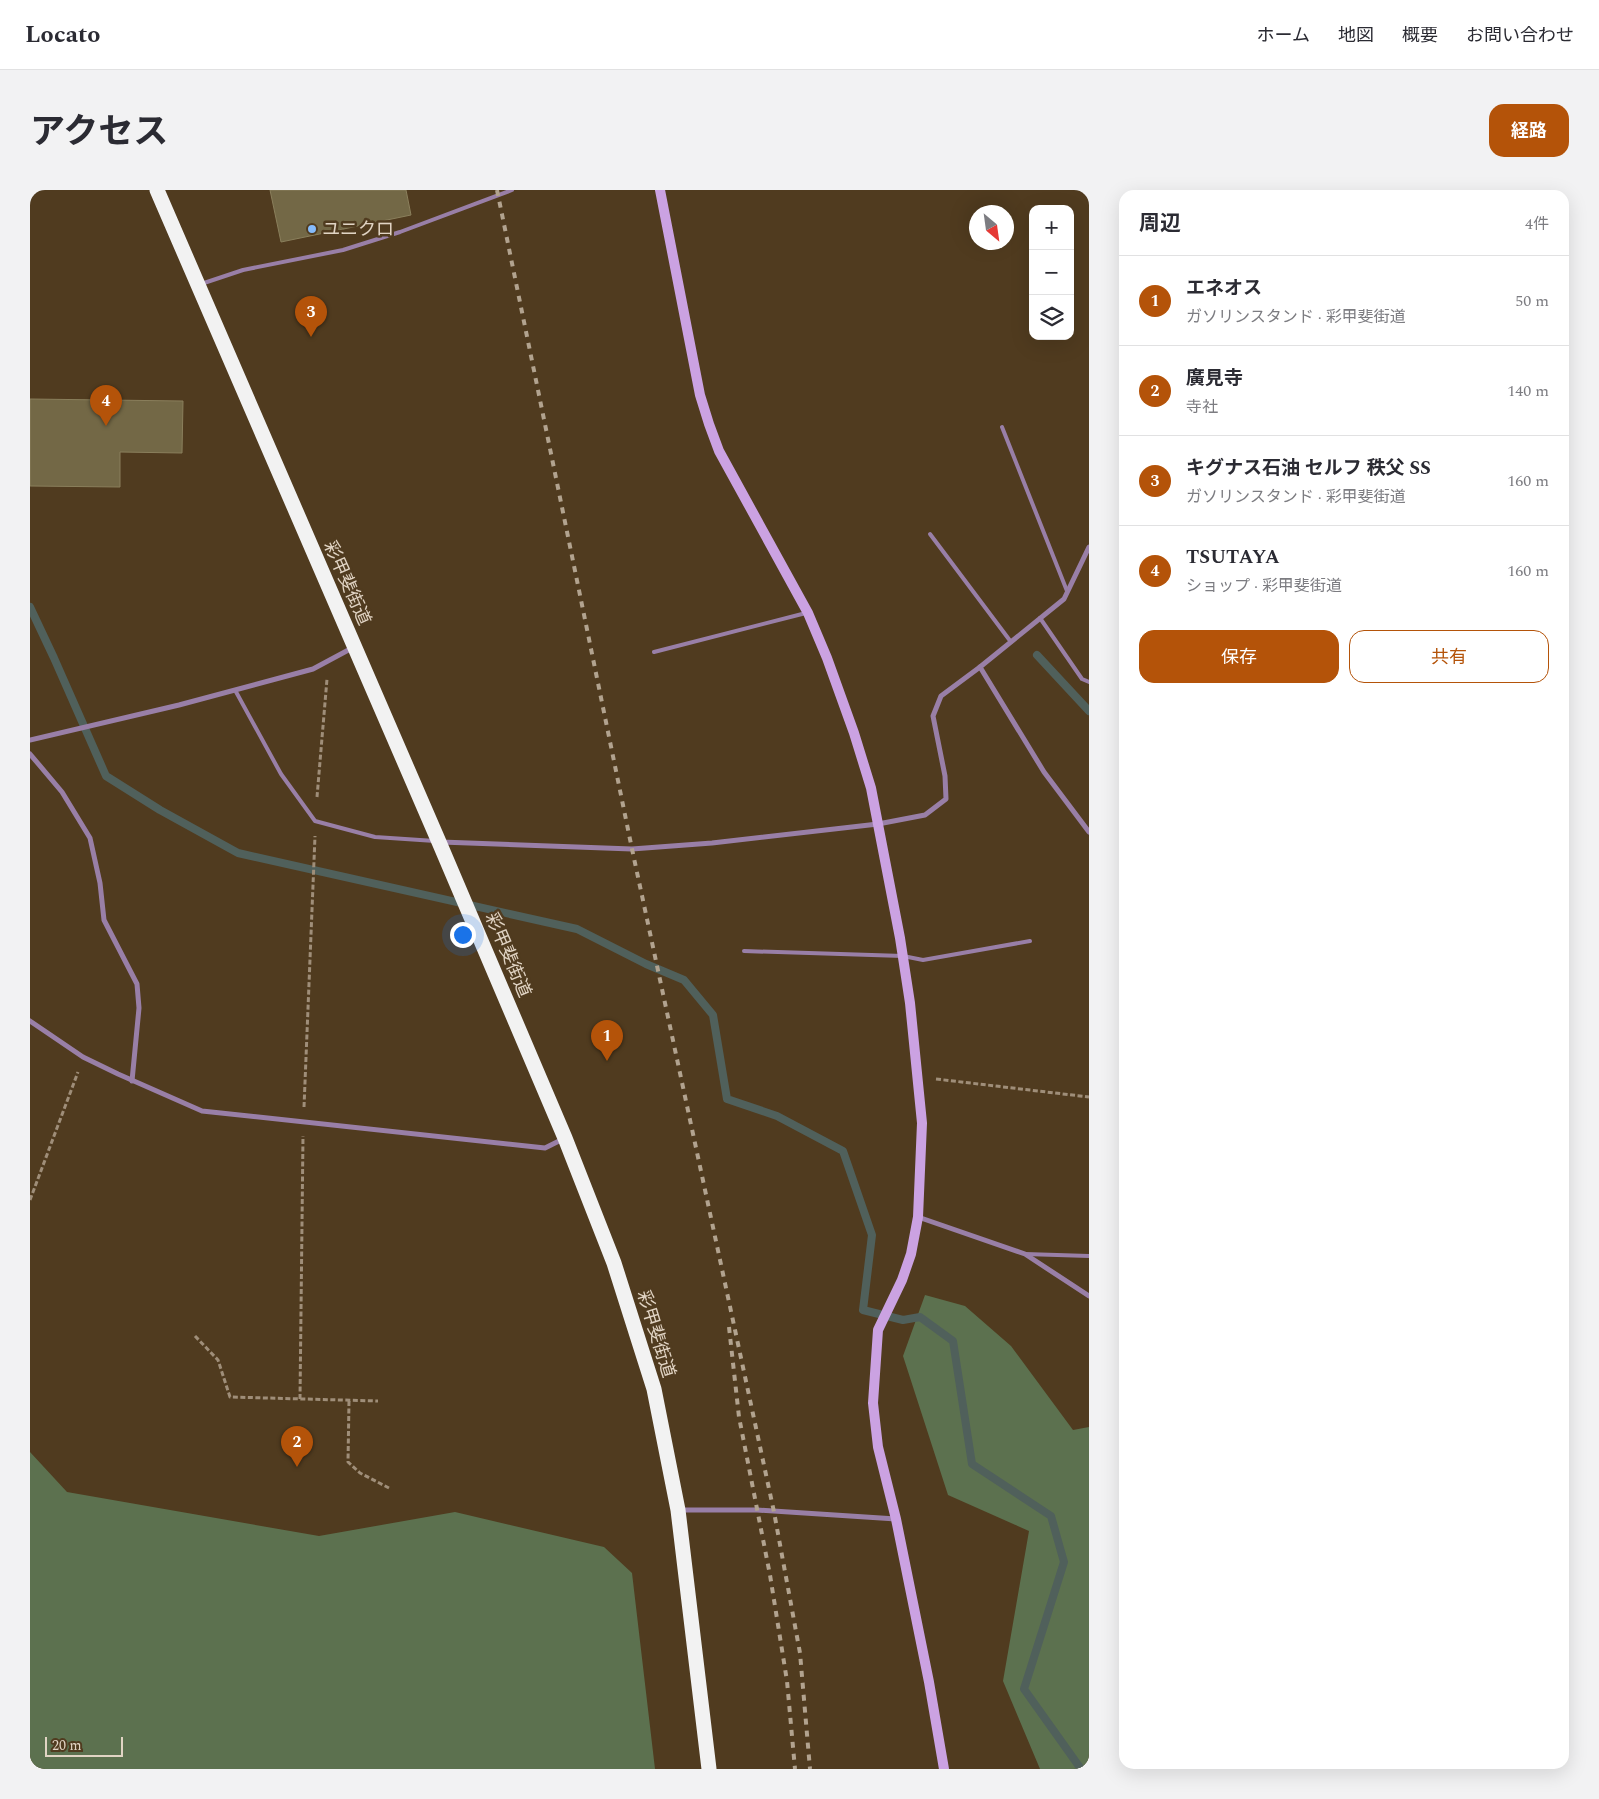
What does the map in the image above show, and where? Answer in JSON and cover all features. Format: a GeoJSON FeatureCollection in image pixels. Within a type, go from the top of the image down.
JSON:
{"type":"FeatureCollection","features":[{"type":"Feature","properties":{"kind":"highway","name":"彩甲斐街道"},"geometry":{"type":"LineString","coordinates":[[157,190],[439,842],[565,1138],[614,1263],[654,1389],[678,1510],[709,1769]]}},
{"type":"Feature","properties":{"kind":"street"},"geometry":{"type":"LineString","coordinates":[[660,190],[700,395],[709,424],[719,452],[808,613],[854,733],[871,788],[903,956],[922,1123],[918,1217],[911,1254],[902,1280],[878,1330],[873,1403],[878,1448],[896,1519],[929,1682],[944,1769]]}},
{"type":"Feature","properties":{"kind":"street"},"geometry":{"type":"LineString","coordinates":[[439,842],[632,849],[712,843],[878,824],[925,815],[946,799],[946,776],[933,716],[941,696],[1064,599],[1089,547]]}},
{"type":"Feature","properties":{"kind":"street"},"geometry":{"type":"LineString","coordinates":[[30,740],[313,669],[355,647]]}},
{"type":"Feature","properties":{"kind":"street"},"geometry":{"type":"LineString","coordinates":[[980,666],[1044,772],[1089,832]]}},
{"type":"Feature","properties":{"kind":"street"},"geometry":{"type":"LineString","coordinates":[[30,754],[62,792],[90,838],[100,883],[104,920],[136,984],[139,1008],[132,1081]]}},
{"type":"Feature","properties":{"kind":"street"},"geometry":{"type":"LineString","coordinates":[[30,1021],[83,1057],[132,1081],[202,1111],[304,1120],[545,1148],[565,1138]]}},
{"type":"Feature","properties":{"kind":"street"},"geometry":{"type":"LineString","coordinates":[[918,1217],[1025,1254],[1089,1296]]}},
{"type":"Feature","properties":{"kind":"street"},"geometry":{"type":"LineString","coordinates":[[678,1510],[757,1510],[896,1519]]}},
{"type":"Feature","properties":{"kind":"lane"},"geometry":{"type":"LineString","coordinates":[[197,285],[243,270],[343,250],[400,232],[512,190]]}},
{"type":"Feature","properties":{"kind":"lane"},"geometry":{"type":"LineString","coordinates":[[1002,428],[1068,591]]}},
{"type":"Feature","properties":{"kind":"lane"},"geometry":{"type":"LineString","coordinates":[[930,534],[1011,642]]}},
{"type":"Feature","properties":{"kind":"lane"},"geometry":{"type":"LineString","coordinates":[[654,652],[808,613]]}},
{"type":"Feature","properties":{"kind":"lane"},"geometry":{"type":"LineString","coordinates":[[1040,618],[1082,679],[1089,682]]}},
{"type":"Feature","properties":{"kind":"lane"},"geometry":{"type":"LineString","coordinates":[[235,690],[281,774],[316,821],[375,837],[439,842]]}},
{"type":"Feature","properties":{"kind":"lane"},"geometry":{"type":"LineString","coordinates":[[744,951],[903,956],[922,960],[1030,941]]}},
{"type":"Feature","properties":{"kind":"lane"},"geometry":{"type":"LineString","coordinates":[[1025,1254],[1089,1256]]}},
{"type":"Feature","properties":{"kind":"path"},"geometry":{"type":"LineString","coordinates":[[300,1400],[304,1120],[316,821],[328,661]]}},
{"type":"Feature","properties":{"kind":"path"},"geometry":{"type":"LineString","coordinates":[[30,1200],[83,1057]]}},
{"type":"Feature","properties":{"kind":"path"},"geometry":{"type":"LineString","coordinates":[[917,1077],[1089,1097]]}},
{"type":"Feature","properties":{"kind":"path"},"geometry":{"type":"LineString","coordinates":[[195,1336],[218,1360],[230,1397],[378,1401]]}},
{"type":"Feature","properties":{"kind":"path"},"geometry":{"type":"LineString","coordinates":[[349,1401],[348,1462],[360,1473],[389,1488]]}},
{"type":"Feature","properties":{"kind":"green space"},"geometry":{"type":"Polygon","coordinates":[[[925,1295],[965,1306],[1011,1346],[1073,1430],[1089,1427],[1089,1769],[1040,1769],[1003,1681],[1029,1531],[948,1495],[903,1356],[925,1295]]]}},
{"type":"Feature","properties":{"kind":"green space"},"geometry":{"type":"Polygon","coordinates":[[[30,1452],[67,1492],[319,1536],[455,1512],[604,1547],[632,1573],[655,1769],[30,1769],[30,1452]]]}},
{"type":"Feature","properties":{"kind":"building","name":"ユニクロ"},"geometry":{"type":"Polygon","coordinates":[[[270,190],[406,190],[411,215],[281,242],[270,190]]]}},
{"type":"Feature","properties":{"kind":"building"},"geometry":{"type":"Polygon","coordinates":[[[30,399],[183,401],[182,453],[120,452],[120,487],[30,486],[30,399]]]}},
{"type":"Feature","properties":{"kind":"waterway"},"geometry":{"type":"LineString","coordinates":[[30,607],[106,776],[160,810],[238,853],[577,929],[646,964],[684,980],[713,1015],[727,1099],[777,1116],[843,1151],[872,1235],[863,1310],[903,1320],[920,1317],[953,1341],[972,1464],[1051,1516],[1064,1562],[1024,1689],[1081,1769]]}},
{"type":"Feature","properties":{"kind":"waterway"},"geometry":{"type":"LineString","coordinates":[[1037,655],[1089,711]]}},
{"type":"Feature","properties":{"kind":"railway"},"geometry":{"type":"LineString","coordinates":[[497,190],[632,849],[774,1512],[800,1653],[810,1769]]}},
{"type":"Feature","properties":{"kind":"railway"},"geometry":{"type":"LineString","coordinates":[[729,1327],[739,1417],[770,1575],[787,1681],[795,1769]]}},
{"type":"Feature","properties":{"kind":"place","name":"ユニクロ"},"geometry":{"type":"Point","coordinates":[312,229]}},
{"type":"Feature","properties":{"kind":"place","name":"キグナス石油 セルフ 秩父 SS"},"geometry":{"type":"Point","coordinates":[311,337]}},
{"type":"Feature","properties":{"kind":"place","name":"TSUTAYA"},"geometry":{"type":"Point","coordinates":[106,426]}},
{"type":"Feature","properties":{"kind":"place","name":"エネオス"},"geometry":{"type":"Point","coordinates":[607,1061]}},
{"type":"Feature","properties":{"kind":"place","name":"廣見寺"},"geometry":{"type":"Point","coordinates":[297,1467]}}]}
